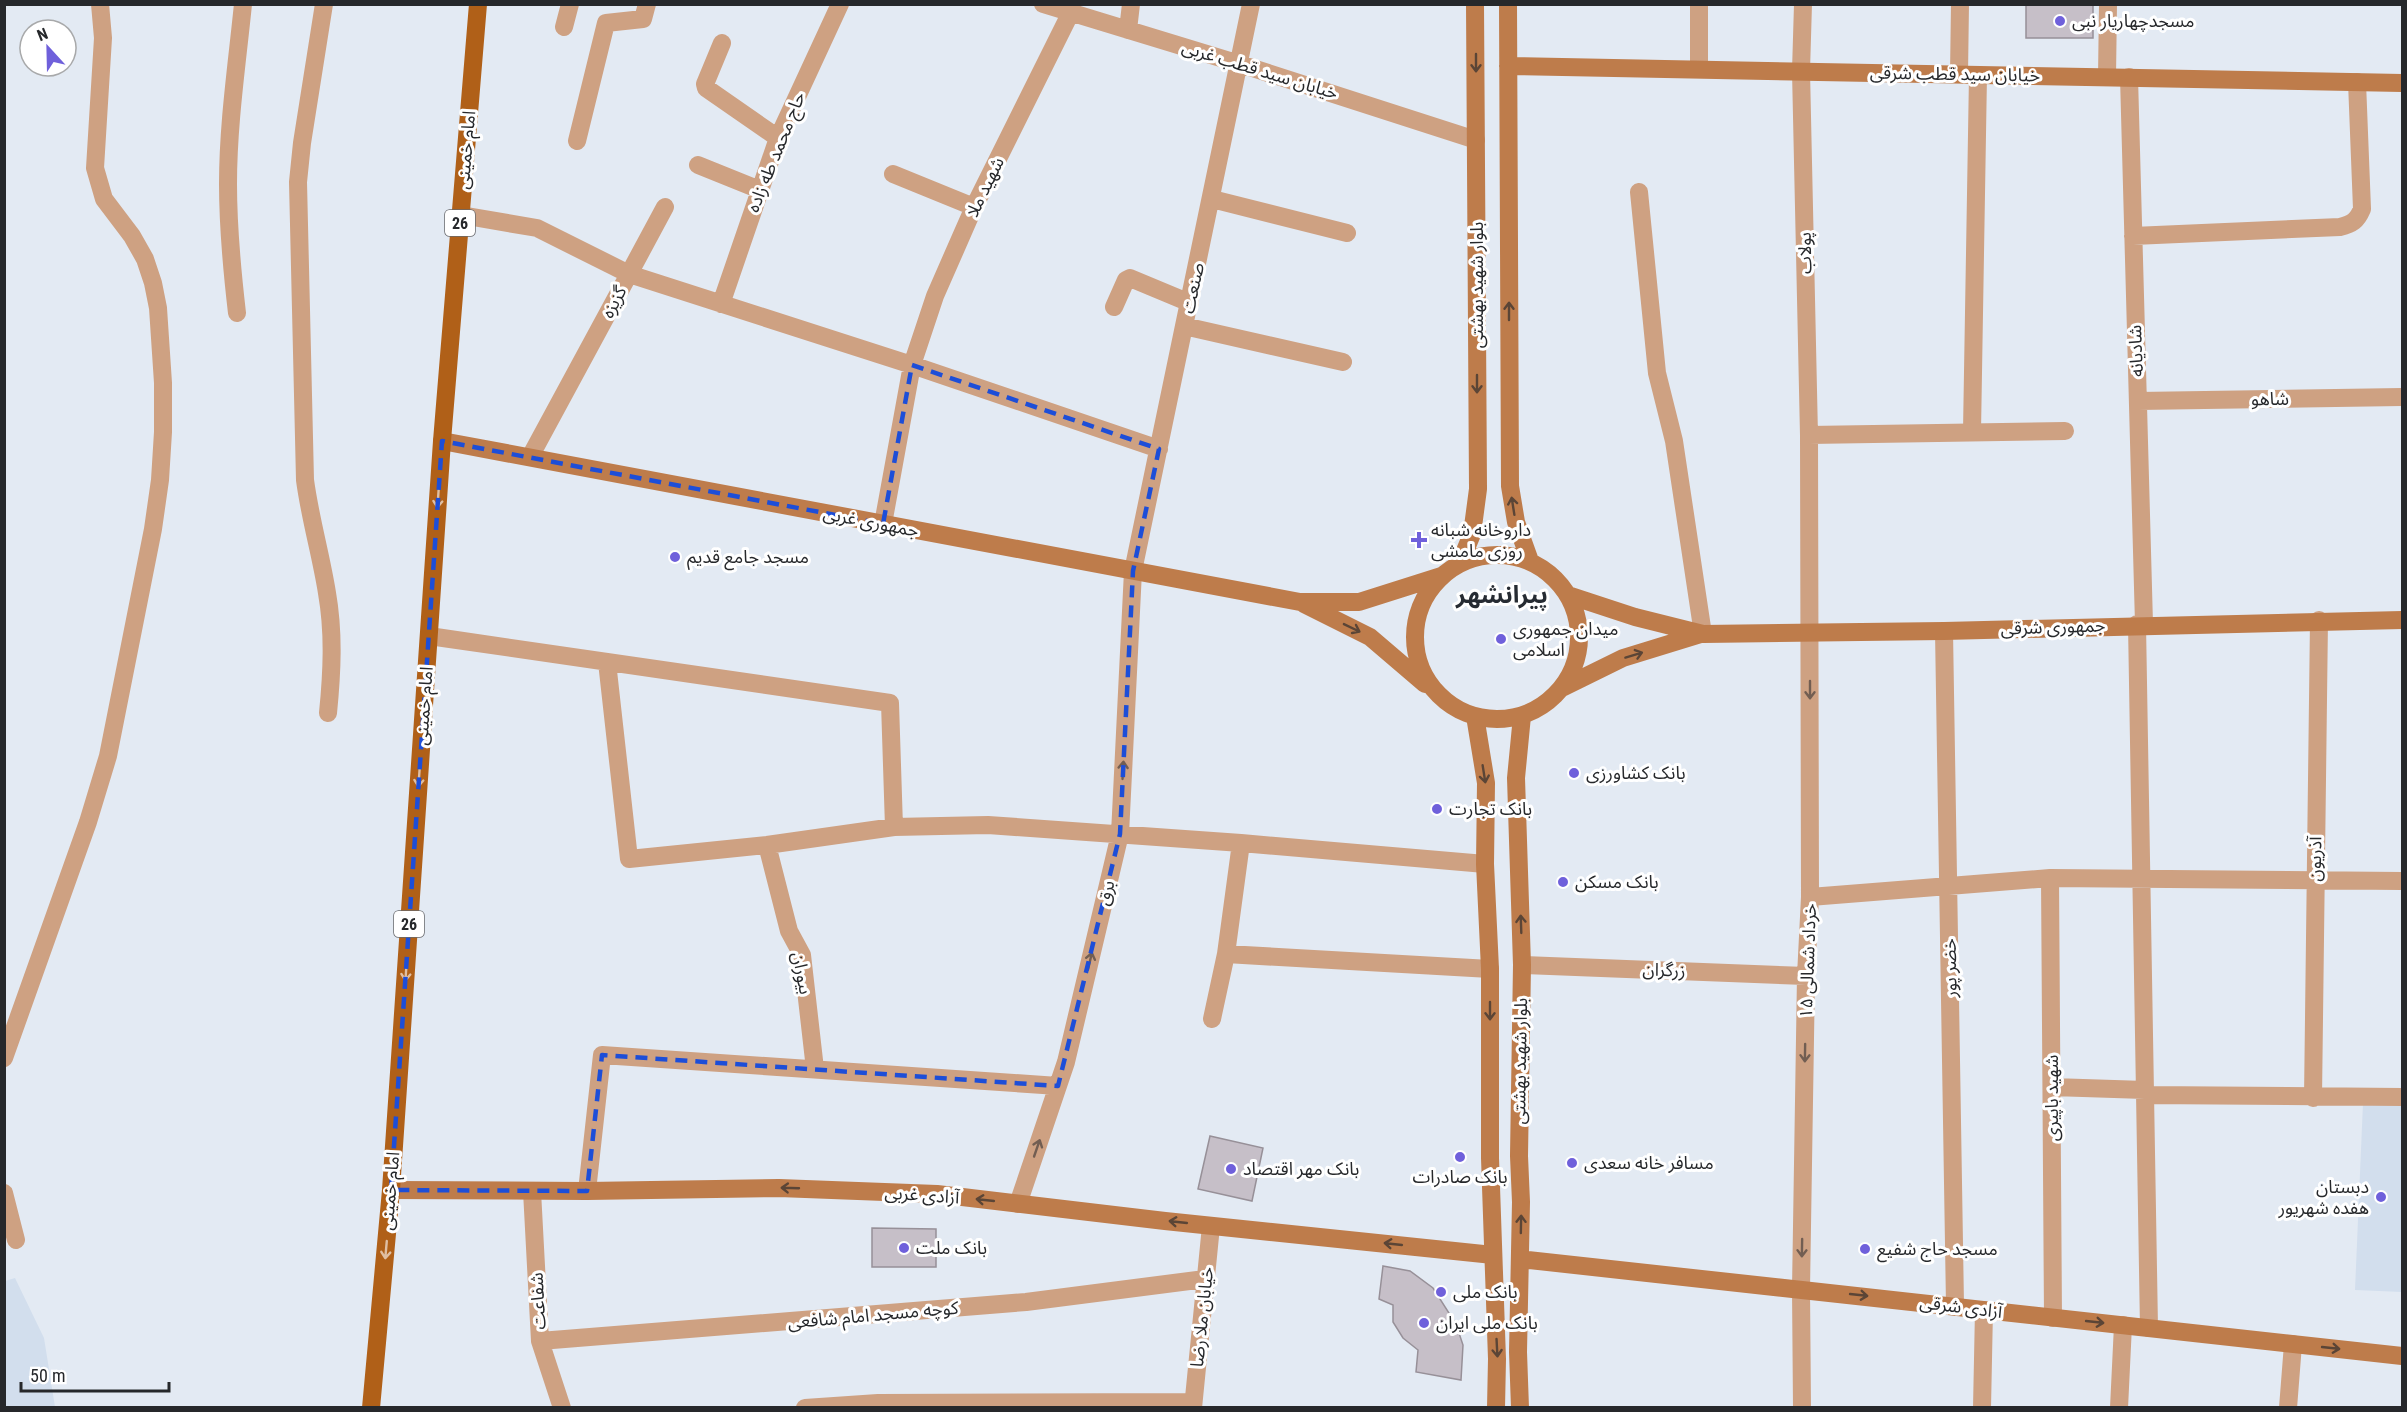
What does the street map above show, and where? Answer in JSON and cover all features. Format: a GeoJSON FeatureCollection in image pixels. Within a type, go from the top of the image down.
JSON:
{"type":"FeatureCollection","features":[{"type":"Feature","properties":{"kind":"main road","name":"امام خمینی"},"geometry":{"type":"LineString","coordinates":[[371,1407],[391,1190],[442,441],[478,4]]}},
{"type":"Feature","properties":{"kind":"street"},"geometry":{"type":"LineString","coordinates":[[4,1058],[88,822],[108,756],[153,529],[160,480],[163,383],[158,308],[153,283],[132,236],[104,199],[95,168],[103,38],[100,4]]}},
{"type":"Feature","properties":{"kind":"street"},"geometry":{"type":"LineString","coordinates":[[237,313],[232,270],[228,183],[233,96],[243,4]]}},
{"type":"Feature","properties":{"kind":"street"},"geometry":{"type":"LineString","coordinates":[[324,4],[302,143],[297,222],[305,480],[308,508],[327,593],[331,623],[332,663],[328,713]]}},
{"type":"Feature","properties":{"kind":"street"},"geometry":{"type":"LineString","coordinates":[[564,27],[570,4]]}},
{"type":"Feature","properties":{"kind":"street"},"geometry":{"type":"LineString","coordinates":[[577,141],[606,23],[643,19],[647,4]]}},
{"type":"Feature","properties":{"kind":"street","name":"حاج محمد طه زاده"},"geometry":{"type":"LineString","coordinates":[[721,304],[778,138],[840,4]]}},
{"type":"Feature","properties":{"kind":"street","name":"خیابان سید قطب غربی"},"geometry":{"type":"LineString","coordinates":[[1043,4],[1070,14],[1240,63],[1476,140]]}},
{"type":"Feature","properties":{"kind":"street"},"geometry":{"type":"LineString","coordinates":[[1128,30],[1131,4]]}},
{"type":"Feature","properties":{"kind":"street","name":"صنعت"},"geometry":{"type":"LineString","coordinates":[[1133,571],[1251,4]]}},
{"type":"Feature","properties":{"kind":"street","name":"بلوار شهید بهشتی"},"geometry":{"type":"LineString","coordinates":[[1460,563],[1472,534],[1478,489],[1475,4]]}},
{"type":"Feature","properties":{"kind":"street","name":"بلوار شهید بهشتی"},"geometry":{"type":"LineString","coordinates":[[1508,4],[1510,486],[1516,522],[1530,561]]}},
{"type":"Feature","properties":{"kind":"street"},"geometry":{"type":"LineString","coordinates":[[1699,4],[1699,69]]}},
{"type":"Feature","properties":{"kind":"street","name":"پولاب"},"geometry":{"type":"LineString","coordinates":[[1803,4],[1801,71],[1809,435],[1810,632]]}},
{"type":"Feature","properties":{"kind":"street"},"geometry":{"type":"LineString","coordinates":[[1959,74],[1960,4]]}},
{"type":"Feature","properties":{"kind":"street"},"geometry":{"type":"LineString","coordinates":[[2107,77],[2108,4]]}},
{"type":"Feature","properties":{"kind":"street","name":"شهید ملا"},"geometry":{"type":"LineString","coordinates":[[883,524],[912,365],[935,296],[974,207],[1070,14]]}},
{"type":"Feature","properties":{"kind":"street"},"geometry":{"type":"LineString","coordinates":[[722,43],[705,84],[706,88],[778,138]]}},
{"type":"Feature","properties":{"kind":"street","name":"خیابان سید قطب شرقی"},"geometry":{"type":"LineString","coordinates":[[1508,66],[2403,83]]}},
{"type":"Feature","properties":{"kind":"street"},"geometry":{"type":"LineString","coordinates":[[1972,432],[1978,75]]}},
{"type":"Feature","properties":{"kind":"street","name":"شادیانه"},"geometry":{"type":"LineString","coordinates":[[2129,77],[2138,401],[2141,878],[2149,1328]]}},
{"type":"Feature","properties":{"kind":"street"},"geometry":{"type":"LineString","coordinates":[[2133,236],[2340,227],[2351,224],[2358,219],[2362,209],[2357,82]]}},
{"type":"Feature","properties":{"kind":"street"},"geometry":{"type":"LineString","coordinates":[[698,165],[760,190]]}},
{"type":"Feature","properties":{"kind":"street"},"geometry":{"type":"LineString","coordinates":[[892,174],[974,207]]}},
{"type":"Feature","properties":{"kind":"street"},"geometry":{"type":"LineString","coordinates":[[1639,192],[1657,373],[1674,441],[1703,634]]}},
{"type":"Feature","properties":{"kind":"street"},"geometry":{"type":"LineString","coordinates":[[1212,199],[1347,232]]}},
{"type":"Feature","properties":{"kind":"street"},"geometry":{"type":"LineString","coordinates":[[664,207],[629,274],[912,365],[1159,449]]}},
{"type":"Feature","properties":{"kind":"street","name":"گزیزه"},"geometry":{"type":"LineString","coordinates":[[461,215],[537,228],[629,274],[530,458]]}},
{"type":"Feature","properties":{"kind":"street"},"geometry":{"type":"LineString","coordinates":[[1114,307],[1126,280],[1130,278],[1190,303]]}},
{"type":"Feature","properties":{"kind":"street"},"geometry":{"type":"LineString","coordinates":[[1184,326],[1343,362]]}},
{"type":"Feature","properties":{"kind":"street","name":"شاهو"},"geometry":{"type":"LineString","coordinates":[[2138,401],[2403,397]]}},
{"type":"Feature","properties":{"kind":"street"},"geometry":{"type":"LineString","coordinates":[[1809,435],[2065,431]]}},
{"type":"Feature","properties":{"kind":"street","name":"جمهوری غربی"},"geometry":{"type":"LineString","coordinates":[[442,441],[1300,602]]}},
{"type":"Feature","properties":{"kind":"street"},"geometry":{"type":"LineString","coordinates":[[1435,692],[1423,674],[1416,654],[1414,633],[1418,612],[1427,592],[1441,576],[1460,563],[1483,555],[1507,555],[1530,561],[1552,575],[1568,595],[1577,618],[1580,642],[1574,666],[1562,688]]}},
{"type":"Feature","properties":{"kind":"street","name":"برق"},"geometry":{"type":"LineString","coordinates":[[1018,1204],[1066,1062],[1120,834],[1133,571]]}},
{"type":"Feature","properties":{"kind":"street"},"geometry":{"type":"LineString","coordinates":[[1300,602],[1359,602],[1441,576]]}},
{"type":"Feature","properties":{"kind":"street"},"geometry":{"type":"LineString","coordinates":[[1568,595],[1703,634]]}},
{"type":"Feature","properties":{"kind":"street"},"geometry":{"type":"LineString","coordinates":[[1300,602],[1370,637],[1453,707],[1475,717],[1498,719],[1522,716],[1544,705],[1562,688],[1623,658],[1703,634]]}},
{"type":"Feature","properties":{"kind":"street","name":"آذریون"},"geometry":{"type":"LineString","coordinates":[[2313,1098],[2319,620]]}},
{"type":"Feature","properties":{"kind":"street","name":"جمهوری شرقی"},"geometry":{"type":"LineString","coordinates":[[1703,634],[1944,631],[2140,624],[2403,620]]}},
{"type":"Feature","properties":{"kind":"street","name":"خضر پور"},"geometry":{"type":"LineString","coordinates":[[1944,631],[1955,1305]]}},
{"type":"Feature","properties":{"kind":"street","name":"۱۵ خرداد شمالی"},"geometry":{"type":"LineString","coordinates":[[1802,1407],[1801,1289],[1806,976],[1810,897],[1810,632]]}},
{"type":"Feature","properties":{"kind":"street"},"geometry":{"type":"LineString","coordinates":[[429,636],[890,703],[894,827]]}},
{"type":"Feature","properties":{"kind":"street"},"geometry":{"type":"LineString","coordinates":[[607,662],[629,859],[767,845],[894,827],[988,825],[1241,843],[1485,864]]}},
{"type":"Feature","properties":{"kind":"street","name":"بلوار شهید بهشتی"},"geometry":{"type":"LineString","coordinates":[[1520,1407],[1518,1352],[1522,965],[1516,778],[1522,716]]}},
{"type":"Feature","properties":{"kind":"street","name":"بلوار شهید بهشتی"},"geometry":{"type":"LineString","coordinates":[[1475,717],[1486,783],[1485,864],[1490,969],[1490,1158],[1497,1359],[1496,1407]]}},
{"type":"Feature","properties":{"kind":"street"},"geometry":{"type":"LineString","coordinates":[[1212,1019],[1226,954],[1241,843]]}},
{"type":"Feature","properties":{"kind":"street","name":"بیوران"},"geometry":{"type":"LineString","coordinates":[[767,845],[789,931],[802,955],[815,1069]]}},
{"type":"Feature","properties":{"kind":"street"},"geometry":{"type":"LineString","coordinates":[[1810,897],[1949,888],[2050,878],[2403,881]]}},
{"type":"Feature","properties":{"kind":"street","name":"شهید باپیری"},"geometry":{"type":"LineString","coordinates":[[2050,878],[2053,1318]]}},
{"type":"Feature","properties":{"kind":"street"},"geometry":{"type":"LineString","coordinates":[[1226,954],[1490,969]]}},
{"type":"Feature","properties":{"kind":"street","name":"زرگران"},"geometry":{"type":"LineString","coordinates":[[1522,965],[1806,976]]}},
{"type":"Feature","properties":{"kind":"street"},"geometry":{"type":"LineString","coordinates":[[587,1191],[602,1055],[1058,1086]]}},
{"type":"Feature","properties":{"kind":"street"},"geometry":{"type":"LineString","coordinates":[[2052,1087],[2145,1093],[2313,1098],[2403,1097]]}},
{"type":"Feature","properties":{"kind":"street","name":"آزادی غربی"},"geometry":{"type":"LineString","coordinates":[[391,1190],[587,1191],[779,1188],[937,1194],[1211,1226],[1493,1255]]}},
{"type":"Feature","properties":{"kind":"street","name":"شفاعت"},"geometry":{"type":"LineString","coordinates":[[532,1191],[540,1341],[562,1407]]}},
{"type":"Feature","properties":{"kind":"street"},"geometry":{"type":"LineString","coordinates":[[4,1194],[16,1240]]}},
{"type":"Feature","properties":{"kind":"street","name":"خیابان ملا رضا"},"geometry":{"type":"LineString","coordinates":[[1193,1405],[1211,1226]]}},
{"type":"Feature","properties":{"kind":"street","name":"آزادی شرقی"},"geometry":{"type":"LineString","coordinates":[[1520,1258],[2403,1356]]}},
{"type":"Feature","properties":{"kind":"street","name":"کوچه مسجد امام شافعی"},"geometry":{"type":"LineString","coordinates":[[540,1341],[1026,1302],[1206,1279]]}},
{"type":"Feature","properties":{"kind":"street"},"geometry":{"type":"LineString","coordinates":[[1982,1407],[1984,1310]]}},
{"type":"Feature","properties":{"kind":"street"},"geometry":{"type":"LineString","coordinates":[[2119,1407],[2123,1325]]}},
{"type":"Feature","properties":{"kind":"street"},"geometry":{"type":"LineString","coordinates":[[2288,1407],[2293,1344]]}},
{"type":"Feature","properties":{"kind":"street"},"geometry":{"type":"LineString","coordinates":[[806,1407],[878,1403],[1193,1405]]}},
{"type":"Feature","properties":{"kind":"highlighted area"},"geometry":{"type":"Polygon","coordinates":[[[912,365],[1159,449],[1133,571],[1120,834],[1058,1086],[602,1055],[587,1191],[391,1190],[442,441],[883,524],[912,365]]]}},
{"type":"Feature","properties":{"kind":"shaded area","name":"دبستان هفده شهریور"},"geometry":{"type":"Polygon","coordinates":[[[2363,1103],[2402,1104],[2402,1292],[2355,1290],[2363,1103]]]}},
{"type":"Feature","properties":{"kind":"shaded area"},"geometry":{"type":"Polygon","coordinates":[[[15,1278],[44,1338],[55,1407],[5,1407],[5,1281],[15,1278]]]}},
{"type":"Feature","properties":{"kind":"building","name":"مسجدچهاریار نبی"},"geometry":{"type":"Polygon","coordinates":[[[2026,4],[2093,4],[2093,38],[2026,38],[2026,4]]]}},
{"type":"Feature","properties":{"kind":"building","name":"بانک مهر اقتصاد"},"geometry":{"type":"Polygon","coordinates":[[[1210,1136],[1263,1148],[1252,1201],[1198,1189],[1210,1136]]]}},
{"type":"Feature","properties":{"kind":"building","name":"بانک ملت"},"geometry":{"type":"Polygon","coordinates":[[[872,1228],[936,1229],[936,1267],[872,1267],[872,1228]]]}},
{"type":"Feature","properties":{"kind":"building","name":"بانک ملی ایران"},"geometry":{"type":"Polygon","coordinates":[[[1383,1266],[1410,1271],[1433,1288],[1456,1324],[1463,1345],[1461,1380],[1416,1372],[1418,1350],[1403,1338],[1393,1322],[1393,1305],[1379,1299],[1383,1266]]]}},
{"type":"Feature","properties":{"kind":"place","name":"مسجدچهاریار نبی"},"geometry":{"type":"Point","coordinates":[2060,21]}},
{"type":"Feature","properties":{"kind":"place","name":"داروخانه شبانه روزی مامشی"},"geometry":{"type":"Point","coordinates":[1419,540]}},
{"type":"Feature","properties":{"kind":"place","name":"مسجد جامع قدیم"},"geometry":{"type":"Point","coordinates":[675,557]}},
{"type":"Feature","properties":{"kind":"place","name":"میدان جمهوری اسلامی"},"geometry":{"type":"Point","coordinates":[1501,639]}},
{"type":"Feature","properties":{"kind":"place","name":"بانک کشاورزی"},"geometry":{"type":"Point","coordinates":[1574,773]}},
{"type":"Feature","properties":{"kind":"place","name":"بانک تجارت"},"geometry":{"type":"Point","coordinates":[1437,809]}},
{"type":"Feature","properties":{"kind":"place","name":"بانک مسکن"},"geometry":{"type":"Point","coordinates":[1563,882]}},
{"type":"Feature","properties":{"kind":"place","name":"بانک صادرات"},"geometry":{"type":"Point","coordinates":[1460,1157]}},
{"type":"Feature","properties":{"kind":"place","name":"مسافر خانه سعدی"},"geometry":{"type":"Point","coordinates":[1572,1163]}},
{"type":"Feature","properties":{"kind":"place","name":"بانک مهر اقتصاد"},"geometry":{"type":"Point","coordinates":[1231,1169]}},
{"type":"Feature","properties":{"kind":"place","name":"دبستان هفده شهریور"},"geometry":{"type":"Point","coordinates":[2381,1197]}},
{"type":"Feature","properties":{"kind":"place","name":"بانک ملت"},"geometry":{"type":"Point","coordinates":[904,1248]}},
{"type":"Feature","properties":{"kind":"place","name":"مسجد حاج شفیع"},"geometry":{"type":"Point","coordinates":[1865,1249]}},
{"type":"Feature","properties":{"kind":"place","name":"بانک ملی"},"geometry":{"type":"Point","coordinates":[1441,1292]}},
{"type":"Feature","properties":{"kind":"place","name":"بانک ملی ایران"},"geometry":{"type":"Point","coordinates":[1424,1323]}},
{"type":"Feature","properties":{"kind":"district","name":"پیرانشهر"},"geometry":{"type":"Point","coordinates":[1502,595]}}]}
